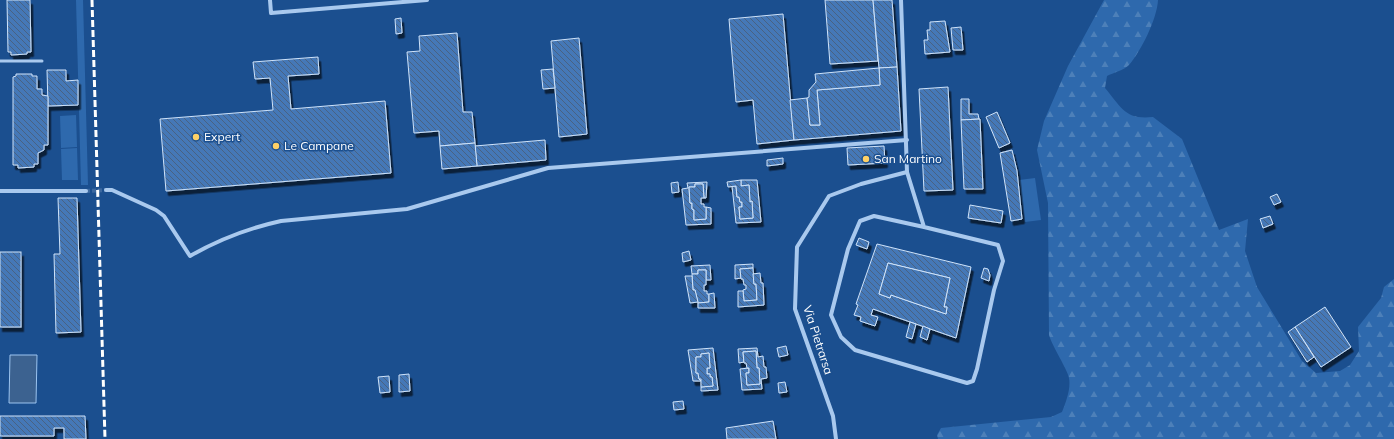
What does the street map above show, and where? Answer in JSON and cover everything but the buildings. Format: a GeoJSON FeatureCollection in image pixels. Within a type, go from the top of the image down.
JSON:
{"type":"FeatureCollection","features":[{"type":"Feature","properties":{"kind":"street"},"geometry":{"type":"LineString","coordinates":[[270,0],[271,13],[427,0]]}},
{"type":"Feature","properties":{"kind":"street"},"geometry":{"type":"LineString","coordinates":[[901,0],[907,172],[924,227]]}},
{"type":"Feature","properties":{"kind":"street"},"geometry":{"type":"LineString","coordinates":[[106,190],[112,190],[144,204],[164,216],[190,256],[242,231],[260,226],[281,221],[408,209],[548,168],[907,140]]}},
{"type":"Feature","properties":{"kind":"street","name":"Via Pietrarsa"},"geometry":{"type":"LineString","coordinates":[[836,439],[833,416],[795,309],[797,247],[829,196],[860,184],[907,172]]}},
{"type":"Feature","properties":{"kind":"street"},"geometry":{"type":"LineString","coordinates":[[0,191],[86,190]]}},
{"type":"Feature","properties":{"kind":"street"},"geometry":{"type":"LineString","coordinates":[[874,216],[924,227],[998,245],[1003,261],[994,290],[973,381],[967,383],[856,350],[841,337],[831,314],[848,248],[860,221],[874,216]]}},
{"type":"Feature","properties":{"kind":"lane"},"geometry":{"type":"LineString","coordinates":[[0,61],[42,61]]}},
{"type":"Feature","properties":{"kind":"green space"},"geometry":{"type":"Polygon","coordinates":[[[76,0],[83,0],[88,185],[81,185],[76,0]]]}},
{"type":"Feature","properties":{"kind":"green space"},"geometry":{"type":"Polygon","coordinates":[[[1104,0],[1158,0],[1152,25],[1134,59],[1127,67],[1107,76],[1105,88],[1125,111],[1136,117],[1153,117],[1182,139],[1219,230],[1248,219],[1245,251],[1257,287],[1302,361],[1316,373],[1340,371],[1350,365],[1359,351],[1358,327],[1381,298],[1384,287],[1394,279],[1394,439],[938,439],[937,435],[941,428],[1051,417],[1062,412],[1064,408],[1068,395],[1069,378],[1049,335],[1048,203],[1037,150],[1044,121],[1068,66],[1104,0]]]}},
{"type":"Feature","properties":{"kind":"green space"},"geometry":{"type":"Polygon","coordinates":[[[76,115],[77,147],[61,148],[60,116],[76,115]]]}},
{"type":"Feature","properties":{"kind":"green space"},"geometry":{"type":"Polygon","coordinates":[[[77,148],[78,180],[62,180],[61,149],[77,148]]]}},
{"type":"Feature","properties":{"kind":"green space"},"geometry":{"type":"Polygon","coordinates":[[[1035,178],[1041,220],[1025,222],[1019,180],[1035,178]]]}},
{"type":"Feature","properties":{"kind":"shaded area"},"geometry":{"type":"Polygon","coordinates":[[[10,355],[37,355],[36,403],[9,403],[10,355]]]}},
{"type":"Feature","properties":{"kind":"tunnel"},"geometry":{"type":"LineString","coordinates":[[86,191],[106,190]]}},
{"type":"Feature","properties":{"kind":"railway"},"geometry":{"type":"LineString","coordinates":[[92,0],[105,439]]}},
{"type":"Feature","properties":{"kind":"place","name":"Expert"},"geometry":{"type":"Point","coordinates":[196,137]}},
{"type":"Feature","properties":{"kind":"place","name":"Le Campane"},"geometry":{"type":"Point","coordinates":[276,146]}},
{"type":"Feature","properties":{"kind":"place","name":"San Martino"},"geometry":{"type":"Point","coordinates":[866,159]}}]}
